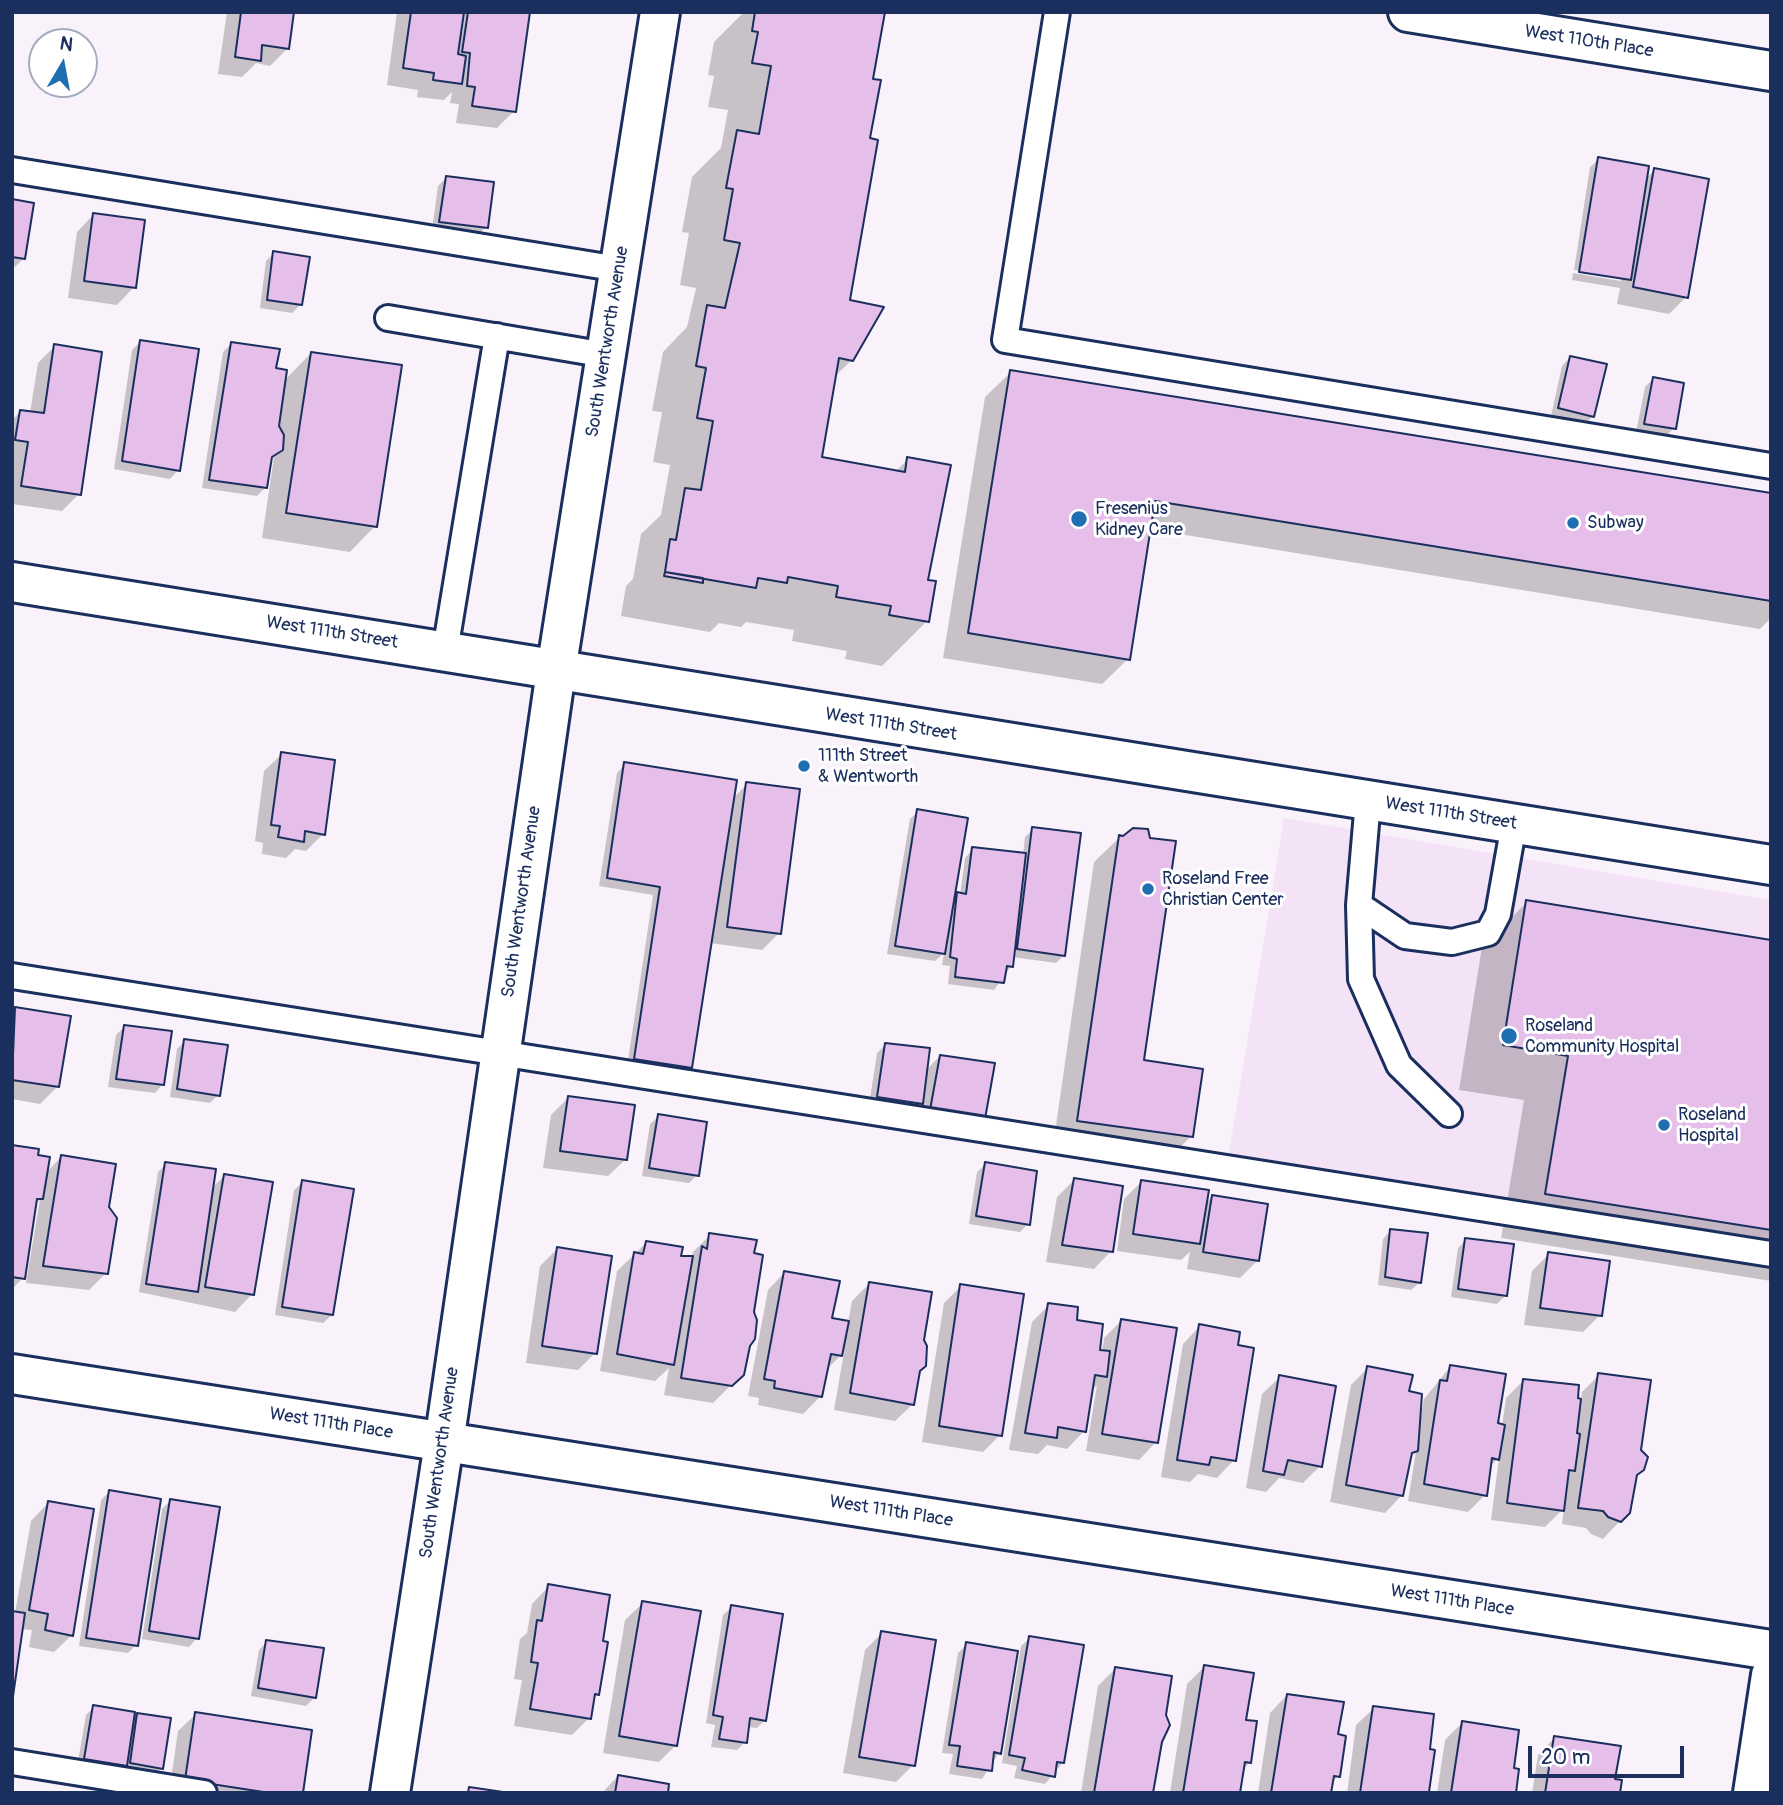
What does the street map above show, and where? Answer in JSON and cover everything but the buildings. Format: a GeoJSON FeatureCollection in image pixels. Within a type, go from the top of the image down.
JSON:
{"type":"FeatureCollection","features":[{"type":"Feature","properties":{"kind":"street","name":"South Wentworth Avenue"},"geometry":{"type":"LineString","coordinates":[[390,1793],[444,1443],[556,671],[660,12]]}},
{"type":"Feature","properties":{"kind":"street","name":"West 110th Place"},"geometry":{"type":"LineString","coordinates":[[1408,12],[1771,71]]}},
{"type":"Feature","properties":{"kind":"street","name":"West 111th Street"},"geometry":{"type":"LineString","coordinates":[[12,582],[1771,865]]}},
{"type":"Feature","properties":{"kind":"street","name":"West 111th Place"},"geometry":{"type":"LineString","coordinates":[[12,1374],[1771,1650]]}},
{"type":"Feature","properties":{"kind":"street"},"geometry":{"type":"LineString","coordinates":[[1753,1793],[1771,1675]]}},
{"type":"Feature","properties":{"kind":"lane"},"geometry":{"type":"LineString","coordinates":[[1057,12],[1005,340],[1771,467]]}},
{"type":"Feature","properties":{"kind":"lane"},"geometry":{"type":"LineString","coordinates":[[12,170],[619,269]]}},
{"type":"Feature","properties":{"kind":"lane"},"geometry":{"type":"LineString","coordinates":[[388,318],[606,355]]}},
{"type":"Feature","properties":{"kind":"lane"},"geometry":{"type":"LineString","coordinates":[[445,651],[497,336]]}},
{"type":"Feature","properties":{"kind":"lane"},"geometry":{"type":"LineString","coordinates":[[1368,801],[1359,905],[1361,979],[1399,1065],[1449,1114]]}},
{"type":"Feature","properties":{"kind":"lane"},"geometry":{"type":"LineString","coordinates":[[1359,905],[1405,936],[1452,943],[1488,933],[1498,914],[1514,824]]}},
{"type":"Feature","properties":{"kind":"lane"},"geometry":{"type":"LineString","coordinates":[[12,975],[1771,1254]]}},
{"type":"Feature","properties":{"kind":"lane"},"geometry":{"type":"LineString","coordinates":[[12,1762],[204,1793]]}},
{"type":"Feature","properties":{"kind":"shaded area","name":"Roseland Community Hospital"},"geometry":{"type":"Polygon","coordinates":[[[1284,818],[1771,900],[1771,1259],[1226,1171],[1284,818]]]}},
{"type":"Feature","properties":{"kind":"place","name":"Fresenius Kidney Care"},"geometry":{"type":"Point","coordinates":[1079,519]}},
{"type":"Feature","properties":{"kind":"place","name":"Subway"},"geometry":{"type":"Point","coordinates":[1573,523]}},
{"type":"Feature","properties":{"kind":"place","name":"111th Street & Wentworth"},"geometry":{"type":"Point","coordinates":[804,766]}},
{"type":"Feature","properties":{"kind":"place","name":"Roseland Free Christian Center"},"geometry":{"type":"Point","coordinates":[1148,889]}},
{"type":"Feature","properties":{"kind":"place","name":"Roseland Community Hospital"},"geometry":{"type":"Point","coordinates":[1509,1036]}},
{"type":"Feature","properties":{"kind":"place","name":"Roseland Hospital"},"geometry":{"type":"Point","coordinates":[1664,1125]}}]}
